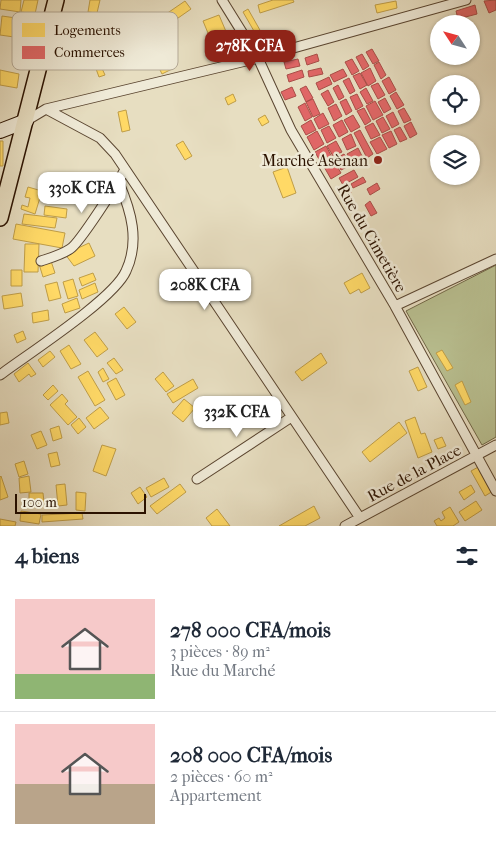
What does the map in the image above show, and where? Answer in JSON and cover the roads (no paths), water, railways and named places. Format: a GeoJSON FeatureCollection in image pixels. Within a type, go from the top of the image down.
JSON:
{"type":"FeatureCollection","features":[{"type":"Feature","properties":{"kind":"main road"},"geometry":{"type":"LineString","coordinates":[[0,218],[39,70]]}},
{"type":"Feature","properties":{"kind":"street","name":"Rue du Cimetière"},"geometry":{"type":"LineString","coordinates":[[222,0],[258,58],[292,130],[395,306],[496,491]]}},
{"type":"Feature","properties":{"kind":"street"},"geometry":{"type":"LineString","coordinates":[[0,131],[26,121],[46,109],[258,58],[466,0]]}},
{"type":"Feature","properties":{"kind":"street"},"geometry":{"type":"LineString","coordinates":[[46,109],[100,138],[125,169],[290,418],[360,518]]}},
{"type":"Feature","properties":{"kind":"street"},"geometry":{"type":"LineString","coordinates":[[41,261],[72,249],[104,200],[119,183],[125,169]]}},
{"type":"Feature","properties":{"kind":"street"},"geometry":{"type":"LineString","coordinates":[[0,375],[92,307],[116,285],[126,271],[134,240],[132,218],[119,183]]}},
{"type":"Feature","properties":{"kind":"street"},"geometry":{"type":"LineString","coordinates":[[395,306],[496,259]]}},
{"type":"Feature","properties":{"kind":"street"},"geometry":{"type":"LineString","coordinates":[[197,479],[290,418]]}},
{"type":"Feature","properties":{"kind":"street","name":"Rue de la Place"},"geometry":{"type":"LineString","coordinates":[[345,526],[496,445]]}},
{"type":"Feature","properties":{"kind":"place","name":"Marché Asènan"},"geometry":{"type":"Point","coordinates":[378,160]}}]}
